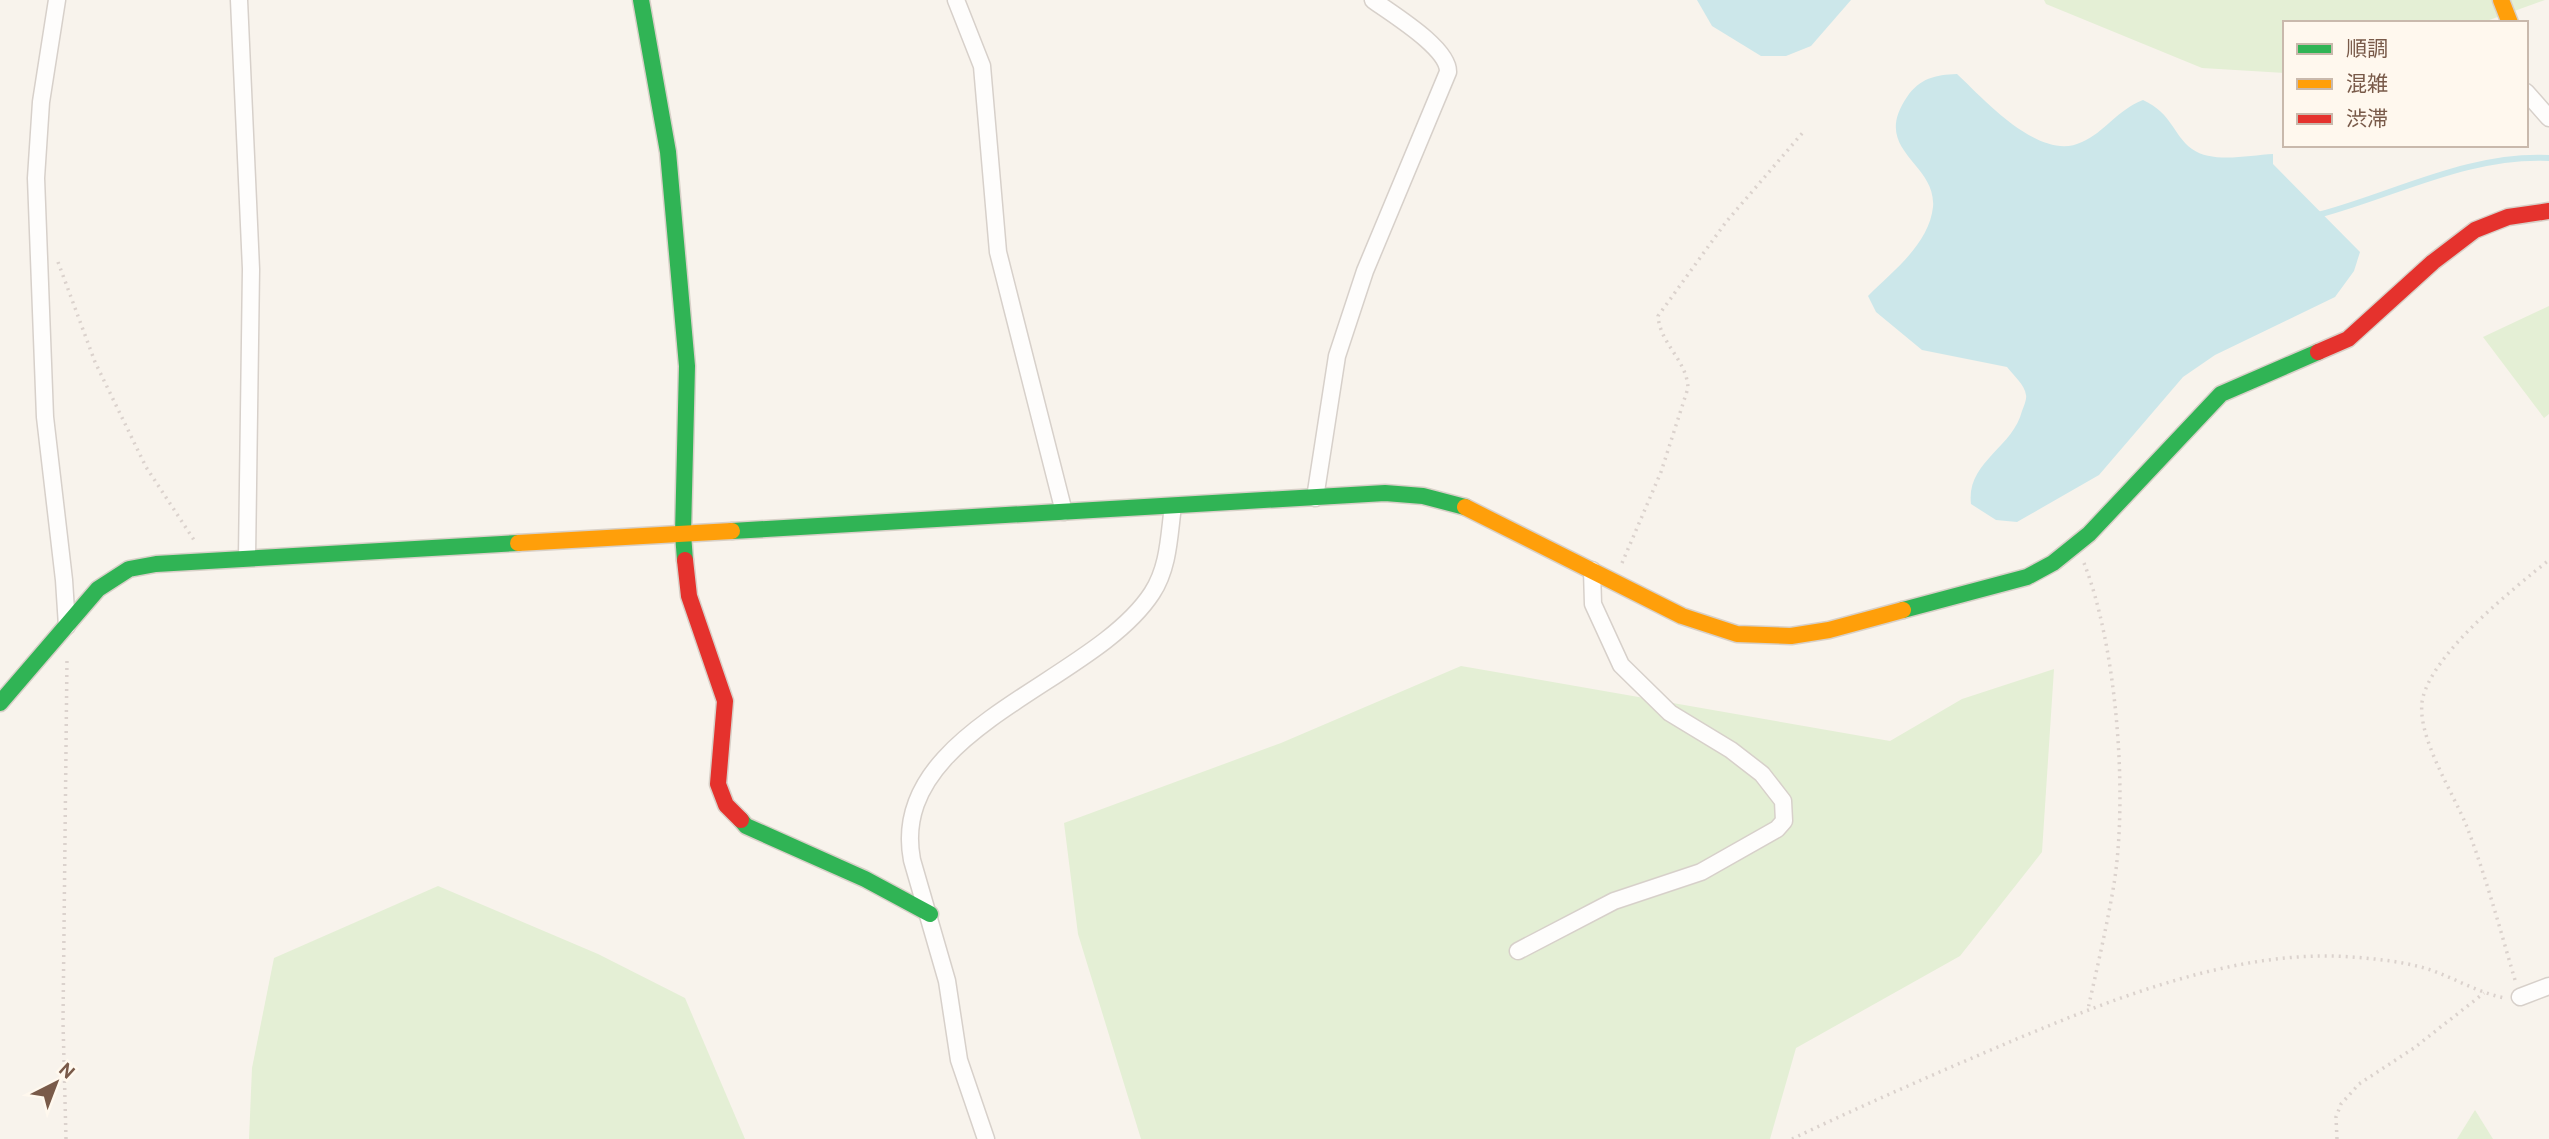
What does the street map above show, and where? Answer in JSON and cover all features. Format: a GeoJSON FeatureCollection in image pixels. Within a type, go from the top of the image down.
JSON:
{"type":"FeatureCollection","features":[{"type":"Feature","properties":{"kind":"street"},"geometry":{"type":"LineString","coordinates":[[57,0],[45,61],[36,178],[45,417],[67,626]]}},
{"type":"Feature","properties":{"kind":"street"},"geometry":{"type":"LineString","coordinates":[[239,0],[251,269],[247,556]]}},
{"type":"Feature","properties":{"kind":"street"},"geometry":{"type":"LineString","coordinates":[[641,0],[668,152],[687,366],[683,534],[689,596],[725,701],[718,784],[726,806],[746,826],[865,879],[930,914]]}},
{"type":"Feature","properties":{"kind":"street"},"geometry":{"type":"LineString","coordinates":[[957,0],[982,65],[998,252],[1027,378],[1064,512]]}},
{"type":"Feature","properties":{"kind":"street"},"geometry":{"type":"LineString","coordinates":[[1315,498],[1337,356],[1365,271],[1448,72],[1442,53],[1373,0]]}},
{"type":"Feature","properties":{"kind":"street"},"geometry":{"type":"LineString","coordinates":[[2501,0],[2509,21]]}},
{"type":"Feature","properties":{"kind":"street"},"geometry":{"type":"LineString","coordinates":[[2528,95],[2534,105],[2549,118]]}},
{"type":"Feature","properties":{"kind":"street"},"geometry":{"type":"LineString","coordinates":[[0,703],[98,589],[129,569],[247,556],[1385,494],[1423,496],[1451,502],[1682,617],[1719,630],[1754,636],[1791,636],[1829,630],[2011,582],[2053,563],[2077,544],[2221,394],[2348,339],[2474,230],[2508,217],[2549,211]]}},
{"type":"Feature","properties":{"kind":"street"},"geometry":{"type":"LineString","coordinates":[[986,1139],[959,1060],[952,1006],[930,914],[914,869],[909,839],[913,817],[933,771],[964,738],[1097,649],[1123,628],[1153,592],[1163,572],[1173,506]]}},
{"type":"Feature","properties":{"kind":"street"},"geometry":{"type":"LineString","coordinates":[[1518,951],[1614,901],[1701,872],[1777,829],[1784,821],[1786,812],[1783,801],[1762,774],[1731,750],[1670,713],[1648,695],[1621,665],[1593,604],[1592,570]]}},
{"type":"Feature","properties":{"kind":"street"},"geometry":{"type":"LineString","coordinates":[[2520,997],[2549,986]]}},
{"type":"Feature","properties":{"kind":"path"},"geometry":{"type":"LineString","coordinates":[[1614,582],[1661,472],[1688,388],[1688,374],[1659,331],[1658,316],[1726,222],[1805,130]]}},
{"type":"Feature","properties":{"kind":"path"},"geometry":{"type":"LineString","coordinates":[[57,260],[95,362],[146,467],[207,559]]}},
{"type":"Feature","properties":{"kind":"path"},"geometry":{"type":"LineString","coordinates":[[2077,544],[2098,607],[2113,678],[2117,739],[2119,825],[2115,883],[2088,1009]]}},
{"type":"Feature","properties":{"kind":"path"},"geometry":{"type":"LineString","coordinates":[[2520,997],[2467,827],[2428,739],[2422,715],[2423,697],[2444,659],[2478,622],[2549,560]]}},
{"type":"Feature","properties":{"kind":"path"},"geometry":{"type":"LineString","coordinates":[[66,1139],[63,1022],[67,626]]}},
{"type":"Feature","properties":{"kind":"path"},"geometry":{"type":"LineString","coordinates":[[1792,1139],[1871,1100],[2088,1009],[2195,975],[2242,965],[2349,957],[2393,961],[2430,970],[2484,993],[2414,1048],[2359,1084],[2341,1104],[2336,1116],[2337,1139]]}},
{"type":"Feature","properties":{"kind":"green space"},"geometry":{"type":"Polygon","coordinates":[[[2044,0],[2545,0],[2487,21],[2283,21],[2283,73],[2202,68],[2046,4],[2044,0]]]}},
{"type":"Feature","properties":{"kind":"green space"},"geometry":{"type":"Polygon","coordinates":[[[2549,306],[2549,414],[2544,418],[2483,337],[2549,306]]]}},
{"type":"Feature","properties":{"kind":"green space"},"geometry":{"type":"Polygon","coordinates":[[[1461,666],[1890,741],[1962,699],[2054,669],[2042,852],[1960,956],[1796,1048],[1770,1139],[1141,1139],[1078,934],[1064,823],[1281,743],[1461,666]]]}},
{"type":"Feature","properties":{"kind":"green space"},"geometry":{"type":"Polygon","coordinates":[[[438,886],[598,954],[685,998],[745,1139],[249,1139],[252,1068],[274,958],[438,886]]]}},
{"type":"Feature","properties":{"kind":"green space"},"geometry":{"type":"Polygon","coordinates":[[[2475,1110],[2493,1139],[2457,1139],[2475,1110]]]}},
{"type":"Feature","properties":{"kind":"water"},"geometry":{"type":"Polygon","coordinates":[[[1697,0],[1851,0],[1811,46],[1786,56],[1761,56],[1712,26],[1697,0]]]}},
{"type":"Feature","properties":{"kind":"water"},"geometry":{"type":"Polygon","coordinates":[[[1957,74],[2014,125],[2049,144],[2066,146],[2082,142],[2098,133],[2126,109],[2143,100],[2160,111],[2185,143],[2201,154],[2242,157],[2273,154],[2273,164],[2360,252],[2354,271],[2335,297],[2215,355],[2183,377],[2099,475],[2017,522],[1996,520],[1971,504],[1971,489],[1983,466],[2017,424],[2026,398],[2021,384],[2007,367],[1922,350],[1876,312],[1868,296],[1917,245],[1925,233],[1933,207],[1932,192],[1925,178],[1900,144],[1896,131],[1898,115],[1907,97],[1917,86],[1935,77],[1957,74]]]}},
{"type":"Feature","properties":{"kind":"waterway"},"geometry":{"type":"LineString","coordinates":[[2318,215],[2460,169],[2519,158],[2549,158]]}},
{"type":"Feature","properties":{"kind":"traffic: fast"},"geometry":{"type":"LineString","coordinates":[[641,0],[668,152],[687,366],[683,534],[685,560]]}},
{"type":"Feature","properties":{"kind":"traffic: fast"},"geometry":{"type":"LineString","coordinates":[[1903,610],[2027,577],[2053,563],[2089,534],[2221,394],[2318,352]]}},
{"type":"Feature","properties":{"kind":"traffic: fast"},"geometry":{"type":"LineString","coordinates":[[732,531],[1385,493],[1423,496],[1465,507]]}},
{"type":"Feature","properties":{"kind":"traffic: fast"},"geometry":{"type":"LineString","coordinates":[[0,703],[98,589],[129,569],[156,564],[518,543]]}},
{"type":"Feature","properties":{"kind":"traffic: fast"},"geometry":{"type":"LineString","coordinates":[[741,820],[746,826],[865,879],[930,914]]}},
{"type":"Feature","properties":{"kind":"traffic: slow"},"geometry":{"type":"LineString","coordinates":[[2501,0],[2509,21]]}},
{"type":"Feature","properties":{"kind":"traffic: slow"},"geometry":{"type":"LineString","coordinates":[[1465,507],[1682,616],[1737,634],[1791,636],[1829,630],[1903,610]]}},
{"type":"Feature","properties":{"kind":"traffic: slow"},"geometry":{"type":"LineString","coordinates":[[518,543],[732,531]]}},
{"type":"Feature","properties":{"kind":"traffic: jam"},"geometry":{"type":"LineString","coordinates":[[2318,352],[2348,339],[2433,262],[2475,230],[2508,217],[2549,211]]}},
{"type":"Feature","properties":{"kind":"traffic: jam"},"geometry":{"type":"LineString","coordinates":[[685,560],[689,596],[725,701],[718,784],[726,805],[741,820]]}}]}
